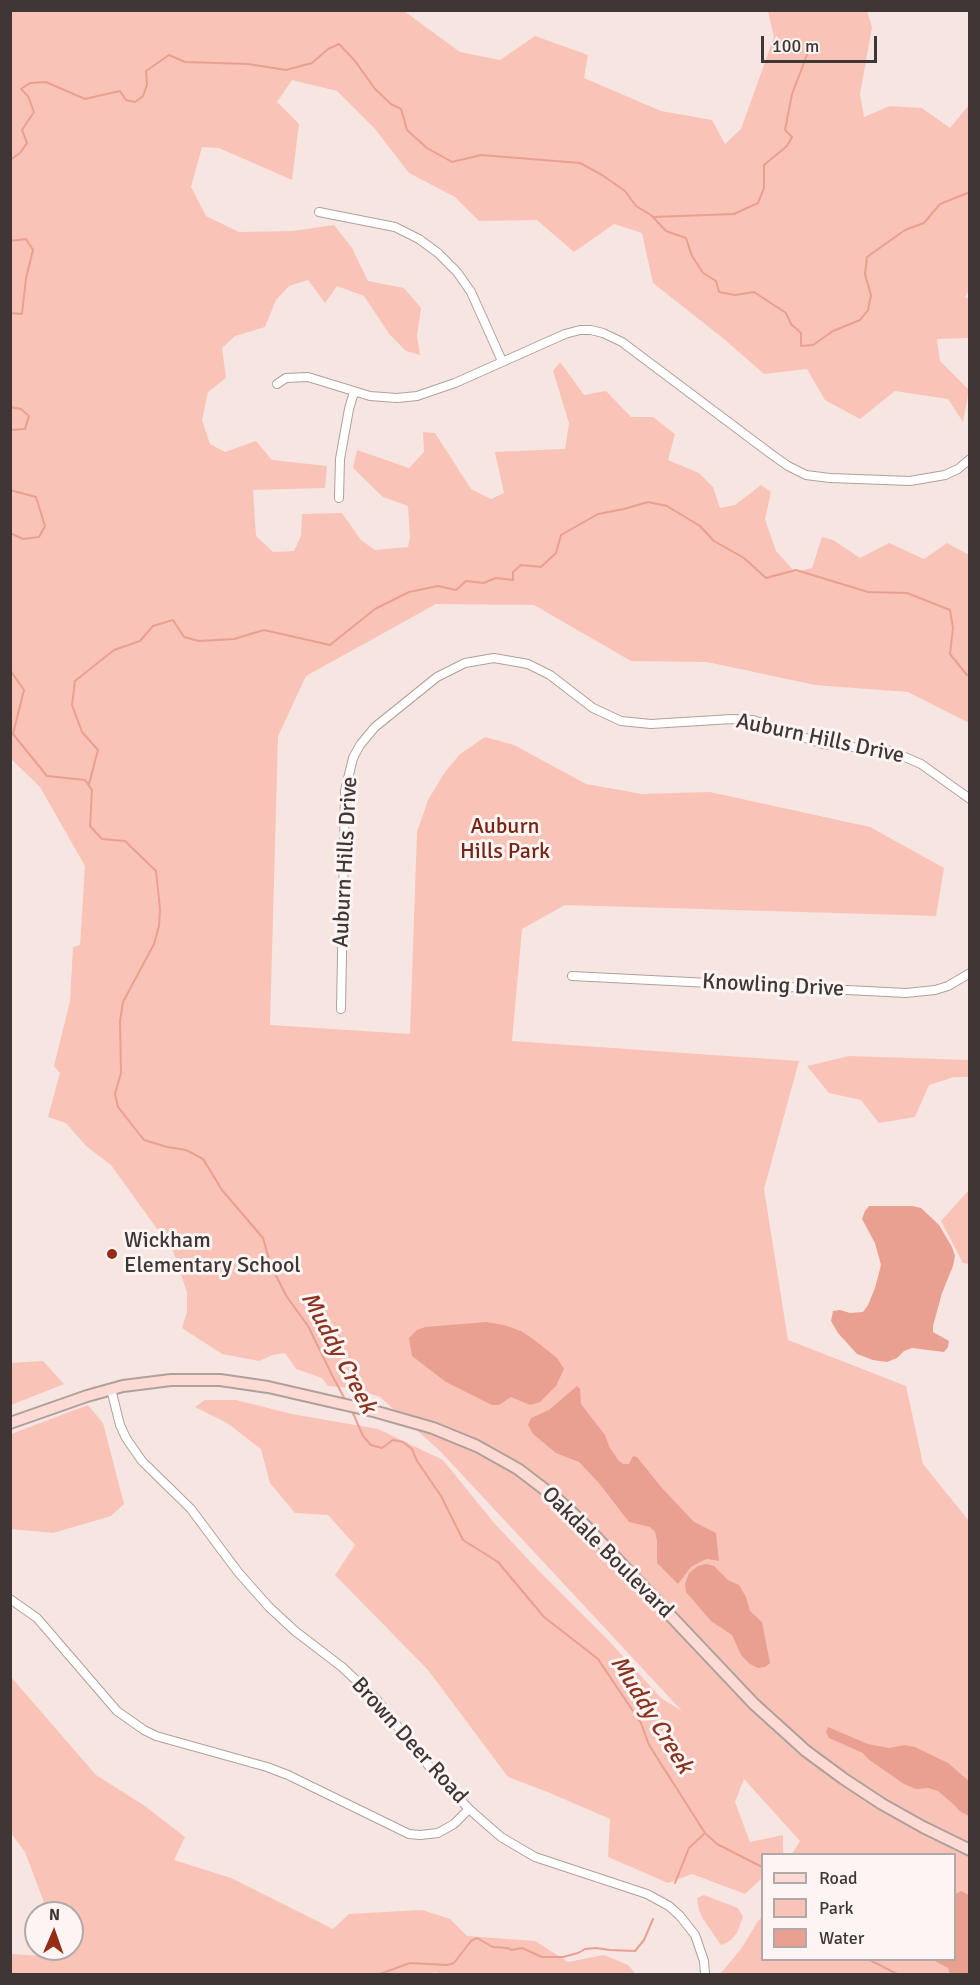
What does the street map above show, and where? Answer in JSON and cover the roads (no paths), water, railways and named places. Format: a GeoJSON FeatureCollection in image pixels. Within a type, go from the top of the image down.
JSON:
{"type":"FeatureCollection","features":[{"type":"Feature","properties":{"kind":"main road","name":"Oakdale Boulevard"},"geometry":{"type":"LineString","coordinates":[[10,1423],[111,1389],[171,1380],[220,1380],[320,1398],[377,1412],[455,1436],[498,1457],[537,1483],[580,1520],[738,1688],[789,1736],[825,1765],[882,1804],[969,1850]]}},
{"type":"Feature","properties":{"kind":"street"},"geometry":{"type":"LineString","coordinates":[[319,212],[395,227],[419,239],[438,253],[457,272],[471,292],[502,361]]}},
{"type":"Feature","properties":{"kind":"street"},"geometry":{"type":"LineString","coordinates":[[277,384],[286,378],[308,377],[354,392],[397,398],[417,396],[432,392],[565,334],[580,330],[603,333],[622,342],[788,466],[806,475],[918,481],[945,475],[958,469],[969,459]]}},
{"type":"Feature","properties":{"kind":"street"},"geometry":{"type":"LineString","coordinates":[[339,498],[340,459],[354,392]]}},
{"type":"Feature","properties":{"kind":"street","name":"Auburn Hills Drive"},"geometry":{"type":"LineString","coordinates":[[340,1009],[345,791],[353,758],[360,745],[375,727],[437,677],[465,663],[494,658],[528,664],[549,675],[593,708],[621,721],[651,724],[732,718],[753,720],[823,744],[891,751],[921,764],[969,800]]}},
{"type":"Feature","properties":{"kind":"street","name":"Knowling Drive"},"geometry":{"type":"LineString","coordinates":[[572,976],[906,993],[935,990],[948,986],[969,973]]}},
{"type":"Feature","properties":{"kind":"street","name":"Brown Deer Road"},"geometry":{"type":"LineString","coordinates":[[111,1389],[123,1432],[142,1461],[191,1509],[261,1599],[286,1623],[342,1667],[368,1691],[393,1718],[428,1765],[470,1809],[501,1837],[536,1857],[647,1894],[669,1906],[680,1916],[694,1935],[704,1961],[705,1974]]}},
{"type":"Feature","properties":{"kind":"street"},"geometry":{"type":"LineString","coordinates":[[10,1599],[37,1618],[117,1711],[156,1736],[288,1775],[409,1834],[438,1833],[454,1824],[470,1809]]}},
{"type":"Feature","properties":{"kind":"water"},"geometry":{"type":"Polygon","coordinates":[[[869,1206],[921,1208],[939,1225],[952,1247],[955,1256],[953,1266],[942,1293],[933,1326],[933,1332],[949,1341],[944,1352],[912,1348],[887,1362],[873,1360],[857,1354],[838,1333],[831,1321],[833,1311],[863,1312],[875,1288],[881,1265],[875,1243],[862,1219],[869,1206]]]}},
{"type":"Feature","properties":{"kind":"water"},"geometry":{"type":"Polygon","coordinates":[[[486,1322],[521,1331],[557,1358],[564,1369],[556,1386],[540,1402],[530,1405],[511,1397],[499,1405],[492,1405],[446,1382],[412,1356],[409,1338],[417,1330],[425,1327],[486,1322]]]}},
{"type":"Feature","properties":{"kind":"water"},"geometry":{"type":"Polygon","coordinates":[[[577,1386],[580,1389],[581,1404],[605,1435],[618,1460],[623,1464],[629,1464],[633,1456],[637,1457],[694,1522],[716,1533],[719,1561],[707,1559],[691,1567],[678,1584],[657,1563],[655,1532],[650,1527],[629,1522],[599,1483],[579,1462],[556,1453],[533,1434],[528,1425],[531,1418],[549,1410],[577,1386]]]}},
{"type":"Feature","properties":{"kind":"water"},"geometry":{"type":"Polygon","coordinates":[[[706,1564],[714,1566],[728,1580],[739,1585],[750,1611],[762,1622],[770,1663],[765,1667],[758,1668],[750,1664],[741,1655],[732,1635],[711,1621],[686,1592],[685,1584],[689,1573],[698,1566],[706,1564]]]}},
{"type":"Feature","properties":{"kind":"water"},"geometry":{"type":"Polygon","coordinates":[[[828,1727],[868,1744],[889,1748],[905,1745],[915,1747],[948,1763],[969,1781],[969,1816],[961,1812],[938,1791],[928,1788],[916,1789],[904,1784],[863,1753],[829,1738],[826,1732],[828,1727]]]}},
{"type":"Feature","properties":{"kind":"water"},"geometry":{"type":"Polygon","coordinates":[[[961,1891],[969,1895],[969,1974],[950,1974],[948,1968],[935,1961],[956,1961],[956,1894],[961,1891]]]}},
{"type":"Feature","properties":{"kind":"waterway"},"geometry":{"type":"LineString","coordinates":[[10,160],[20,153],[27,143],[22,130],[34,112],[28,96],[21,89],[30,83],[46,82],[85,99],[120,91],[126,100],[135,102],[143,96],[147,85],[146,71],[169,55],[185,62],[248,64],[286,70],[312,63],[328,49],[339,44],[355,61],[375,89],[391,104],[401,109],[407,130],[427,148],[452,162],[481,155],[580,163],[625,191],[636,206],[651,215],[666,231],[686,238],[692,256],[703,273],[716,281],[719,292],[735,295],[754,292],[786,313],[791,324],[801,333],[801,346],[813,345],[833,331],[860,320],[868,310],[871,295],[865,274],[867,257],[905,230],[924,223],[940,204],[970,192]]}},
{"type":"Feature","properties":{"kind":"waterway"},"geometry":{"type":"LineString","coordinates":[[653,217],[734,214],[758,203],[764,188],[764,165],[787,146],[792,137],[785,130],[792,94],[807,55]]}},
{"type":"Feature","properties":{"kind":"waterway","name":"Muddy Creek"},"geometry":{"type":"LineString","coordinates":[[10,241],[26,239],[33,250],[26,278],[22,314],[10,313]]}},
{"type":"Feature","properties":{"kind":"waterway","name":"Muddy Creek"},"geometry":{"type":"LineString","coordinates":[[10,352],[10,373]]}},
{"type":"Feature","properties":{"kind":"waterway","name":"Muddy Creek"},"geometry":{"type":"LineString","coordinates":[[10,407],[21,409],[29,416],[25,429],[10,430]]}},
{"type":"Feature","properties":{"kind":"waterway","name":"Muddy Creek"},"geometry":{"type":"LineString","coordinates":[[10,490],[36,497],[45,526],[39,537],[23,539],[10,533]]}},
{"type":"Feature","properties":{"kind":"waterway"},"geometry":{"type":"LineString","coordinates":[[89,784],[98,750],[82,732],[72,705],[75,681],[114,650],[140,641],[153,626],[173,620],[184,637],[199,641],[234,639],[264,630],[330,645],[375,609],[409,592],[438,586],[456,590],[466,581],[483,583],[496,578],[513,580],[513,572],[521,565],[541,567],[556,553],[561,535],[598,514],[648,502],[667,506],[700,526],[714,541],[744,558],[766,578],[796,570],[868,592],[907,593],[950,610],[953,628],[950,654],[967,675]]}},
{"type":"Feature","properties":{"kind":"waterway","name":"Muddy Creek"},"geometry":{"type":"LineString","coordinates":[[10,670],[24,690],[13,734],[47,776],[85,780],[92,790],[90,826],[102,839],[125,841],[156,871],[160,909],[159,926],[154,944],[123,1002],[120,1021],[121,1073],[115,1094],[118,1107],[144,1140],[186,1150],[203,1159],[222,1190],[263,1238],[271,1266],[287,1297],[308,1326],[346,1401]]}},
{"type":"Feature","properties":{"kind":"waterway","name":"Muddy Creek"},"geometry":{"type":"LineString","coordinates":[[352,1411],[363,1436],[371,1445],[382,1448],[393,1440],[403,1442],[412,1449],[417,1461],[441,1496],[463,1540],[498,1562],[544,1617],[598,1659],[641,1723],[649,1745],[705,1833],[717,1844],[761,1866]]}},
{"type":"Feature","properties":{"kind":"waterway"},"geometry":{"type":"LineString","coordinates":[[675,1883],[689,1848],[705,1833]]}},
{"type":"Feature","properties":{"kind":"waterway"},"geometry":{"type":"LineString","coordinates":[[380,1974],[410,1963],[447,1965],[454,1963],[471,1941],[477,1938],[493,1947],[512,1950],[522,1948],[542,1957],[563,1957],[585,1949],[596,1948],[635,1951],[644,1940],[653,1919]]}},
{"type":"Feature","properties":{"kind":"waterway","name":"Muddy Creek"},"geometry":{"type":"LineString","coordinates":[[872,1961],[897,1974]]}},
{"type":"Feature","properties":{"kind":"place","name":"Wickham Elementary School"},"geometry":{"type":"Point","coordinates":[112,1254]}},
{"type":"Feature","properties":{"kind":"park label","name":"Auburn Hills Park"},"geometry":{"type":"Point","coordinates":[505,840]}}]}
